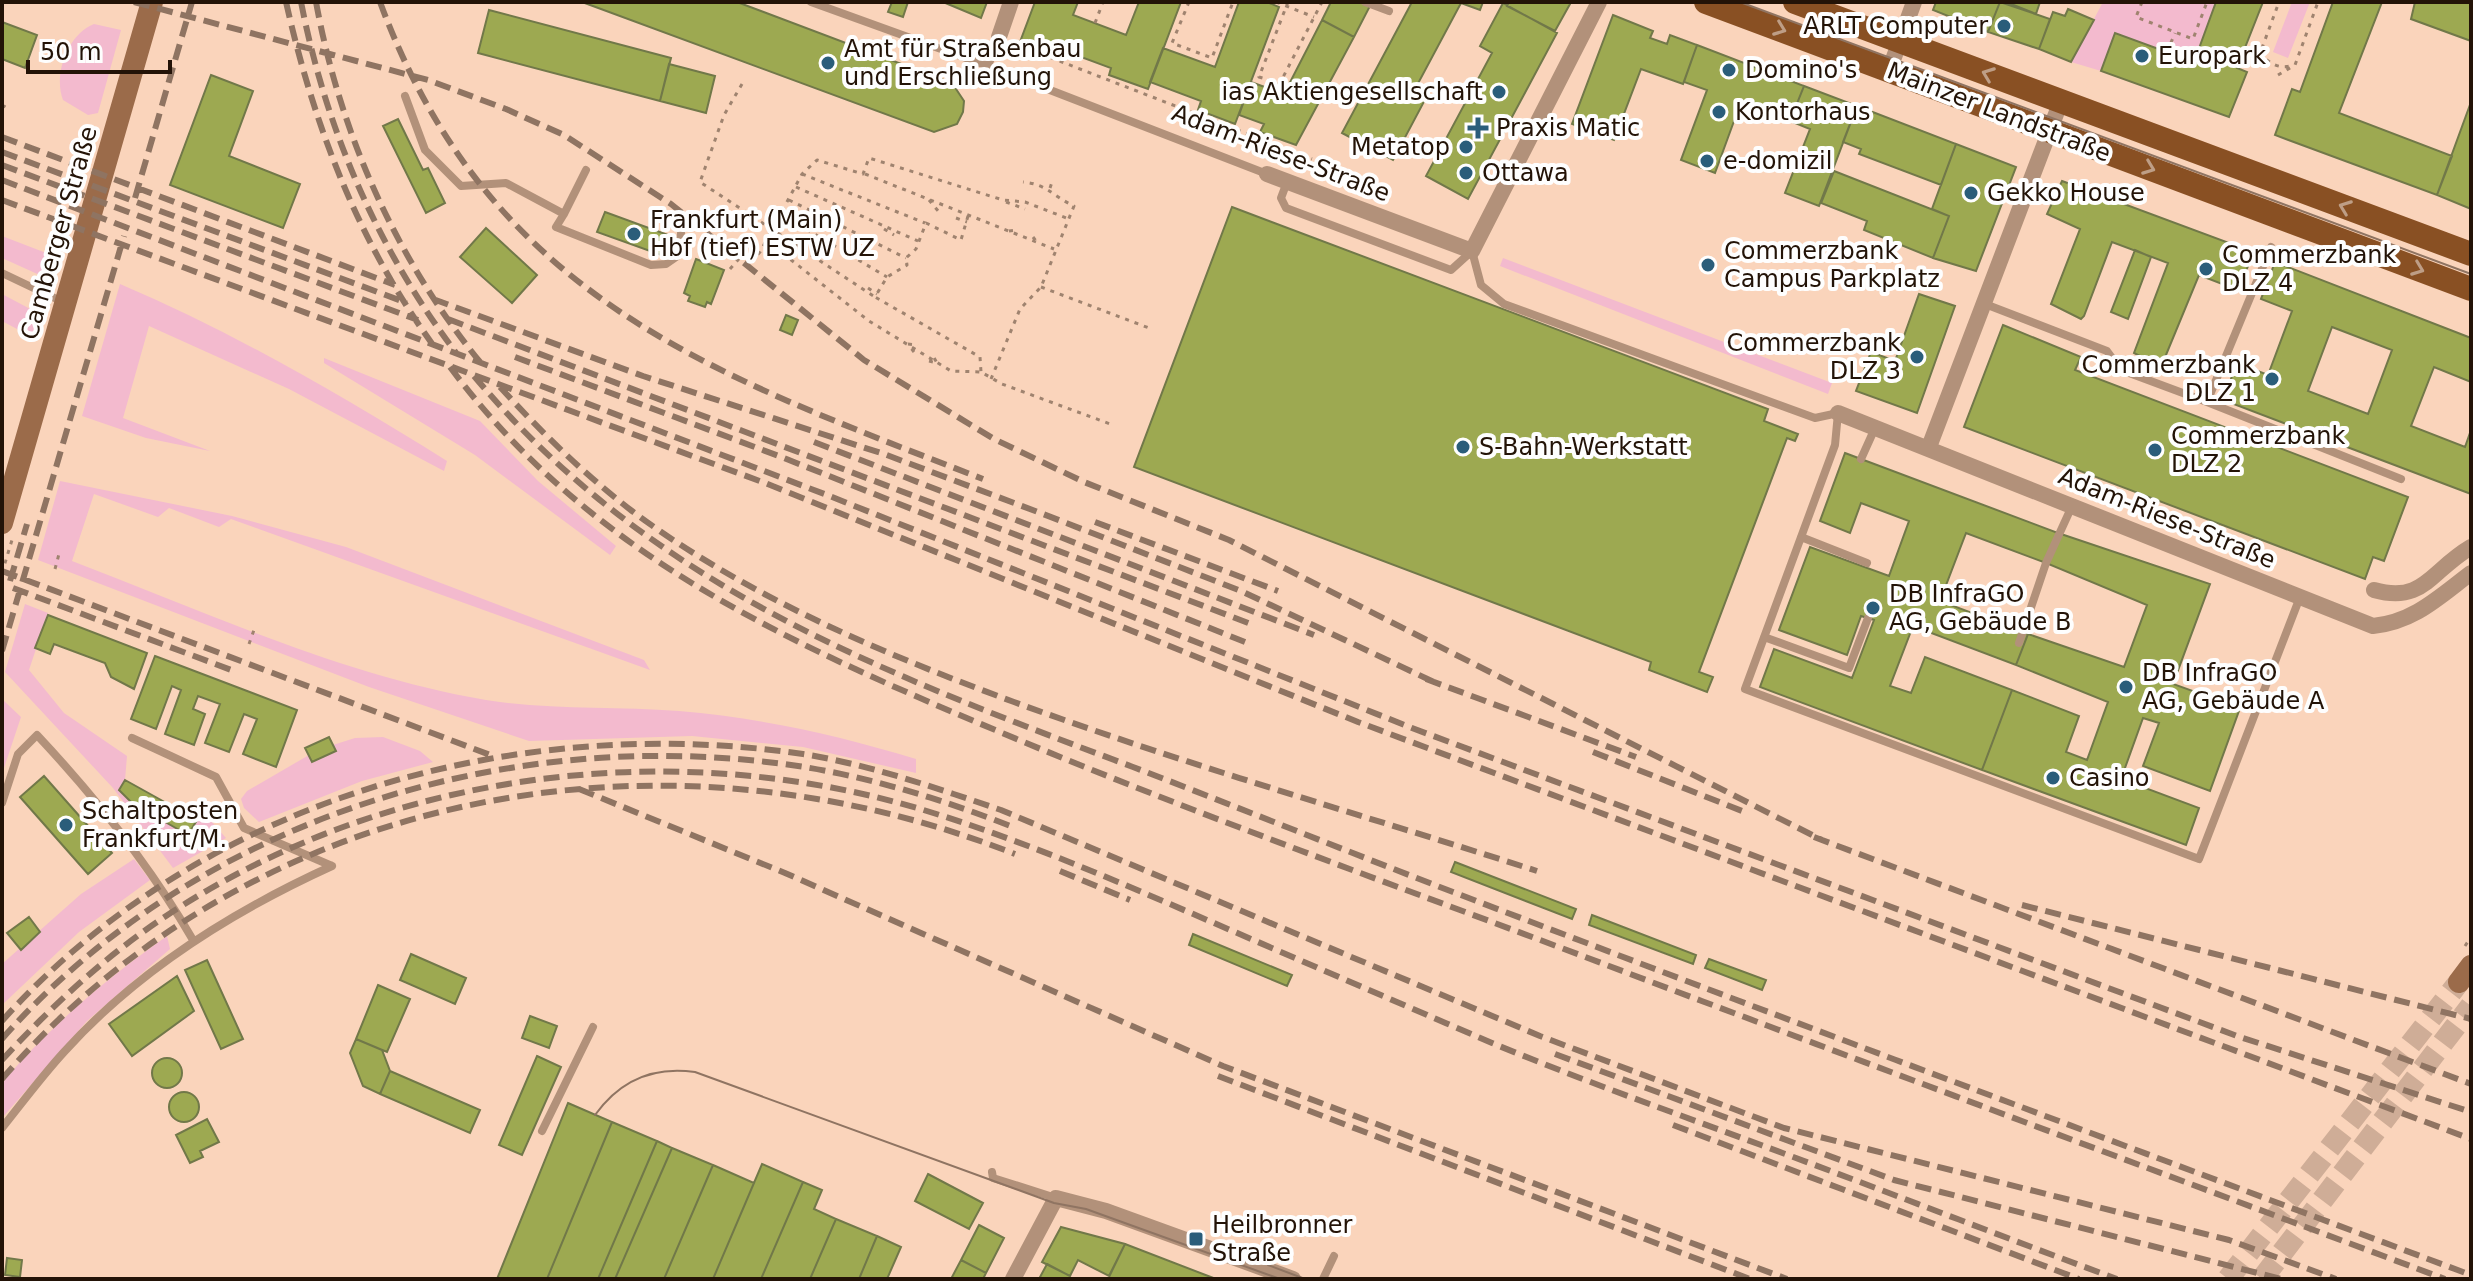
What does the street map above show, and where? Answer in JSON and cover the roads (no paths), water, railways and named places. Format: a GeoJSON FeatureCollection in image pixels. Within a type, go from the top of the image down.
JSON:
{"type":"FeatureCollection","features":[{"type":"Feature","properties":{"kind":"main road","name":"Mainzer Landstraße"},"geometry":{"type":"LineString","coordinates":[[1706,2],[2471,289]]}},
{"type":"Feature","properties":{"kind":"main road","name":"Mainzer Landstraße"},"geometry":{"type":"LineString","coordinates":[[1795,2],[2471,254]]}},
{"type":"Feature","properties":{"kind":"street","name":"Camberger Straße"},"geometry":{"type":"LineString","coordinates":[[2,523],[152,2]]}},
{"type":"Feature","properties":{"kind":"street"},"geometry":{"type":"LineString","coordinates":[[999,37],[1011,2]]}},
{"type":"Feature","properties":{"kind":"street"},"geometry":{"type":"LineString","coordinates":[[1472,251],[1599,2]]}},
{"type":"Feature","properties":{"kind":"street"},"geometry":{"type":"LineString","coordinates":[[1889,71],[1914,2]]}},
{"type":"Feature","properties":{"kind":"street"},"geometry":{"type":"LineString","coordinates":[[1929,447],[2061,101]]}},
{"type":"Feature","properties":{"kind":"street","name":"Adam-Riese-Straße"},"geometry":{"type":"LineString","coordinates":[[1267,174],[1472,251]]}},
{"type":"Feature","properties":{"kind":"street","name":"Adam-Riese-Straße"},"geometry":{"type":"LineString","coordinates":[[1838,413],[2373,626],[2391,624],[2420,613],[2471,573]]}},
{"type":"Feature","properties":{"kind":"street"},"geometry":{"type":"LineString","coordinates":[[2374,590],[2397,596],[2413,593],[2450,560],[2471,547]]}},
{"type":"Feature","properties":{"kind":"street"},"geometry":{"type":"LineString","coordinates":[[1013,1279],[1056,1198],[1106,1211],[1293,1279]]}},
{"type":"Feature","properties":{"kind":"lane","name":"Adam-Riese-Straße"},"geometry":{"type":"LineString","coordinates":[[811,2],[988,66],[1267,174]]}},
{"type":"Feature","properties":{"kind":"lane"},"geometry":{"type":"LineString","coordinates":[[1365,2],[1389,11]]}},
{"type":"Feature","properties":{"kind":"lane"},"geometry":{"type":"LineString","coordinates":[[988,66],[999,37]]}},
{"type":"Feature","properties":{"kind":"lane"},"geometry":{"type":"LineString","coordinates":[[405,96],[425,150],[461,186],[506,183],[564,214]]}},
{"type":"Feature","properties":{"kind":"lane"},"geometry":{"type":"LineString","coordinates":[[586,170],[556,227],[651,265],[666,264],[679,255],[681,233]]}},
{"type":"Feature","properties":{"kind":"lane"},"geometry":{"type":"LineString","coordinates":[[1288,182],[1281,198],[1286,208],[1451,270],[1472,251],[1481,285],[1504,304],[1815,418],[1838,413],[1835,445],[1745,689],[2199,859],[2300,597]]}},
{"type":"Feature","properties":{"kind":"lane"},"geometry":{"type":"LineString","coordinates":[[2207,402],[2271,247]]}},
{"type":"Feature","properties":{"kind":"lane"},"geometry":{"type":"LineString","coordinates":[[2,273],[66,303]]}},
{"type":"Feature","properties":{"kind":"lane"},"geometry":{"type":"LineString","coordinates":[[1985,304],[2107,351],[2121,370],[2401,479]]}},
{"type":"Feature","properties":{"kind":"lane"},"geometry":{"type":"LineString","coordinates":[[1861,459],[1875,427]]}},
{"type":"Feature","properties":{"kind":"lane"},"geometry":{"type":"LineString","coordinates":[[2019,643],[2046,563],[2072,505]]}},
{"type":"Feature","properties":{"kind":"lane"},"geometry":{"type":"LineString","coordinates":[[1801,537],[1867,563]]}},
{"type":"Feature","properties":{"kind":"lane"},"geometry":{"type":"LineString","coordinates":[[1764,637],[1849,668],[1868,618]]}},
{"type":"Feature","properties":{"kind":"lane"},"geometry":{"type":"LineString","coordinates":[[2,803],[18,754],[37,735],[110,816],[150,869],[193,940]]}},
{"type":"Feature","properties":{"kind":"lane"},"geometry":{"type":"LineString","coordinates":[[2,1128],[86,1030],[193,940],[262,899],[332,866],[244,828],[216,777],[132,738]]}},
{"type":"Feature","properties":{"kind":"lane"},"geometry":{"type":"LineString","coordinates":[[542,1131],[593,1027]]}},
{"type":"Feature","properties":{"kind":"lane"},"geometry":{"type":"LineString","coordinates":[[992,1172],[993,1178],[1056,1198]]}},
{"type":"Feature","properties":{"kind":"lane"},"geometry":{"type":"LineString","coordinates":[[1323,1279],[1334,1256]]}},
{"type":"Feature","properties":{"kind":"tunnel"},"geometry":{"type":"LineString","coordinates":[[2228,1279],[2459,982]]}},
{"type":"Feature","properties":{"kind":"tunnel"},"geometry":{"type":"LineString","coordinates":[[2262,1279],[2471,1006]]}},
{"type":"Feature","properties":{"kind":"tram line"},"geometry":{"type":"LineString","coordinates":[[1740,2],[2471,274]]}},
{"type":"Feature","properties":{"kind":"tram line"},"geometry":{"type":"LineString","coordinates":[[595,1115],[615,1093],[639,1078],[665,1071],[695,1072],[1054,1203],[1086,1209],[1280,1279]]}},
{"type":"Feature","properties":{"kind":"tram line"},"geometry":{"type":"LineString","coordinates":[[1268,1265],[1305,1279]]}},
{"type":"Feature","properties":{"kind":"railway"},"geometry":{"type":"LineString","coordinates":[[134,2],[428,80],[564,135],[671,204],[864,360],[994,439],[1084,482],[1229,540],[1822,840]]}},
{"type":"Feature","properties":{"kind":"railway"},"geometry":{"type":"LineString","coordinates":[[135,198],[192,2]]}},
{"type":"Feature","properties":{"kind":"railway"},"geometry":{"type":"LineString","coordinates":[[286,2],[310,93],[342,181],[382,265],[433,345]]}},
{"type":"Feature","properties":{"kind":"railway"},"geometry":{"type":"LineString","coordinates":[[301,2],[325,96],[359,187],[403,273],[457,354]]}},
{"type":"Feature","properties":{"kind":"railway"},"geometry":{"type":"LineString","coordinates":[[316,2],[340,99],[376,192],[422,281],[480,362]]}},
{"type":"Feature","properties":{"kind":"railway"},"geometry":{"type":"LineString","coordinates":[[380,2],[426,103],[483,187],[548,256],[621,312],[702,360],[790,402],[983,479]]}},
{"type":"Feature","properties":{"kind":"railway"},"geometry":{"type":"LineString","coordinates":[[2,137],[395,285]]}},
{"type":"Feature","properties":{"kind":"railway"},"geometry":{"type":"LineString","coordinates":[[2,152],[407,303]]}},
{"type":"Feature","properties":{"kind":"railway"},"geometry":{"type":"LineString","coordinates":[[2,165],[418,320]]}},
{"type":"Feature","properties":{"kind":"railway"},"geometry":{"type":"LineString","coordinates":[[2,180],[827,495],[1412,728],[2237,1036],[2471,1112]]}},
{"type":"Feature","properties":{"kind":"railway"},"geometry":{"type":"LineString","coordinates":[[2,200],[765,483],[1358,722],[2471,1139]]}},
{"type":"Feature","properties":{"kind":"railway"},"geometry":{"type":"LineString","coordinates":[[2,651],[124,236]]}},
{"type":"Feature","properties":{"kind":"railway"},"geometry":{"type":"LineString","coordinates":[[433,299],[643,376],[884,454],[1038,512],[1241,591],[1434,682]]}},
{"type":"Feature","properties":{"kind":"railway"},"geometry":{"type":"LineString","coordinates":[[448,319],[1251,624]]}},
{"type":"Feature","properties":{"kind":"railway"},"geometry":{"type":"LineString","coordinates":[[515,357],[784,458],[1245,642]]}},
{"type":"Feature","properties":{"kind":"railway"},"geometry":{"type":"LineString","coordinates":[[450,367],[507,435],[570,495],[637,547],[708,592],[859,671],[1019,740],[1228,823],[2445,1279]]}},
{"type":"Feature","properties":{"kind":"railway"},"geometry":{"type":"LineString","coordinates":[[474,376],[543,450],[616,513],[694,568],[776,615],[861,658],[949,696],[1453,892],[2471,1275]]}},
{"type":"Feature","properties":{"kind":"railway"},"geometry":{"type":"LineString","coordinates":[[500,387],[563,452],[632,511],[721,570],[816,620],[914,663],[1079,725],[1537,871]]}},
{"type":"Feature","properties":{"kind":"railway"},"geometry":{"type":"LineString","coordinates":[[814,442],[1314,635]]}},
{"type":"Feature","properties":{"kind":"railway"},"geometry":{"type":"LineString","coordinates":[[1095,522],[1278,591]]}},
{"type":"Feature","properties":{"kind":"railway"},"geometry":{"type":"LineString","coordinates":[[10,581],[27,524]]}},
{"type":"Feature","properties":{"kind":"railway"},"geometry":{"type":"LineString","coordinates":[[2,571],[493,756]]}},
{"type":"Feature","properties":{"kind":"railway"},"geometry":{"type":"LineString","coordinates":[[13,588],[234,671]]}},
{"type":"Feature","properties":{"kind":"railway"},"geometry":{"type":"LineString","coordinates":[[1426,679],[1636,757]]}},
{"type":"Feature","properties":{"kind":"railway"},"geometry":{"type":"LineString","coordinates":[[2,1021],[81,944],[170,880],[267,828],[369,788],[475,761],[584,747],[694,744],[803,754],[878,771],[1001,810],[1540,1036],[1784,1128],[2229,1240],[2336,1279]]}},
{"type":"Feature","properties":{"kind":"railway"},"geometry":{"type":"LineString","coordinates":[[1593,752],[1742,811]]}},
{"type":"Feature","properties":{"kind":"railway"},"geometry":{"type":"LineString","coordinates":[[2,1039],[80,962],[168,897],[263,844],[365,804],[471,775],[579,759],[689,756],[798,766],[907,790],[1013,827]]}},
{"type":"Feature","properties":{"kind":"railway"},"geometry":{"type":"LineString","coordinates":[[2,1060],[80,983],[121,948],[166,916],[251,867],[340,828],[434,799],[530,781],[627,772],[725,774],[822,786],[917,808],[991,832],[1136,889],[1525,1057],[2117,1279]]}},
{"type":"Feature","properties":{"kind":"railway"},"geometry":{"type":"LineString","coordinates":[[2,1079],[104,980],[217,901],[341,843],[471,805],[606,787],[743,789],[880,812],[1015,854]]}},
{"type":"Feature","properties":{"kind":"railway"},"geometry":{"type":"LineString","coordinates":[[579,789],[785,873],[1223,1066],[1787,1279]]}},
{"type":"Feature","properties":{"kind":"railway"},"geometry":{"type":"LineString","coordinates":[[1814,837],[2471,1084]]}},
{"type":"Feature","properties":{"kind":"railway"},"geometry":{"type":"LineString","coordinates":[[1060,871],[1130,900]]}},
{"type":"Feature","properties":{"kind":"railway"},"geometry":{"type":"LineString","coordinates":[[2022,905],[2471,1019]]}},
{"type":"Feature","properties":{"kind":"railway"},"geometry":{"type":"LineString","coordinates":[[1555,1054],[1894,1180],[2281,1279]]}},
{"type":"Feature","properties":{"kind":"railway"},"geometry":{"type":"LineString","coordinates":[[1218,1076],[1750,1279]]}},
{"type":"Feature","properties":{"kind":"railway"},"geometry":{"type":"LineString","coordinates":[[1673,1125],[2079,1279]]}},
{"type":"Feature","properties":{"kind":"place","name":"ARLT Computer"},"geometry":{"type":"Point","coordinates":[2004,26]}},
{"type":"Feature","properties":{"kind":"place","name":"Europark"},"geometry":{"type":"Point","coordinates":[2142,56]}},
{"type":"Feature","properties":{"kind":"place","name":"Amt für Straßenbau und Erschließung"},"geometry":{"type":"Point","coordinates":[828,63]}},
{"type":"Feature","properties":{"kind":"place","name":"Domino's"},"geometry":{"type":"Point","coordinates":[1729,70]}},
{"type":"Feature","properties":{"kind":"place","name":"ias Aktiengesellschaft"},"geometry":{"type":"Point","coordinates":[1499,92]}},
{"type":"Feature","properties":{"kind":"place","name":"Kontorhaus"},"geometry":{"type":"Point","coordinates":[1719,112]}},
{"type":"Feature","properties":{"kind":"place","name":"Praxis Matic"},"geometry":{"type":"Point","coordinates":[1478,128]}},
{"type":"Feature","properties":{"kind":"place","name":"Metatop"},"geometry":{"type":"Point","coordinates":[1466,147]}},
{"type":"Feature","properties":{"kind":"place","name":"e-domizil"},"geometry":{"type":"Point","coordinates":[1707,161]}},
{"type":"Feature","properties":{"kind":"place","name":"Ottawa"},"geometry":{"type":"Point","coordinates":[1466,173]}},
{"type":"Feature","properties":{"kind":"place","name":"Gekko House"},"geometry":{"type":"Point","coordinates":[1971,193]}},
{"type":"Feature","properties":{"kind":"place","name":"Frankfurt (Main) Hbf (tief) ESTW UZ"},"geometry":{"type":"Point","coordinates":[634,234]}},
{"type":"Feature","properties":{"kind":"place","name":"Commerzbank Campus Parkplatz"},"geometry":{"type":"Point","coordinates":[1708,265]}},
{"type":"Feature","properties":{"kind":"place","name":"Commerzbank DLZ 4"},"geometry":{"type":"Point","coordinates":[2206,269]}},
{"type":"Feature","properties":{"kind":"place","name":"Commerzbank DLZ 3"},"geometry":{"type":"Point","coordinates":[1917,357]}},
{"type":"Feature","properties":{"kind":"place","name":"Commerzbank DLZ 1"},"geometry":{"type":"Point","coordinates":[2272,379]}},
{"type":"Feature","properties":{"kind":"place","name":"S-Bahn-Werkstatt"},"geometry":{"type":"Point","coordinates":[1463,447]}},
{"type":"Feature","properties":{"kind":"place","name":"Commerzbank DLZ 2"},"geometry":{"type":"Point","coordinates":[2155,450]}},
{"type":"Feature","properties":{"kind":"place","name":"DB InfraGO AG, Gebäude B"},"geometry":{"type":"Point","coordinates":[1873,608]}},
{"type":"Feature","properties":{"kind":"place","name":"DB InfraGO AG, Gebäude A"},"geometry":{"type":"Point","coordinates":[2126,687]}},
{"type":"Feature","properties":{"kind":"place","name":"Casino"},"geometry":{"type":"Point","coordinates":[2053,778]}},
{"type":"Feature","properties":{"kind":"place","name":"Schaltposten Frankfurt/M."},"geometry":{"type":"Point","coordinates":[66,825]}},
{"type":"Feature","properties":{"kind":"place","name":"Heilbronner Straße"},"geometry":{"type":"Point","coordinates":[1196,1239]}}]}
